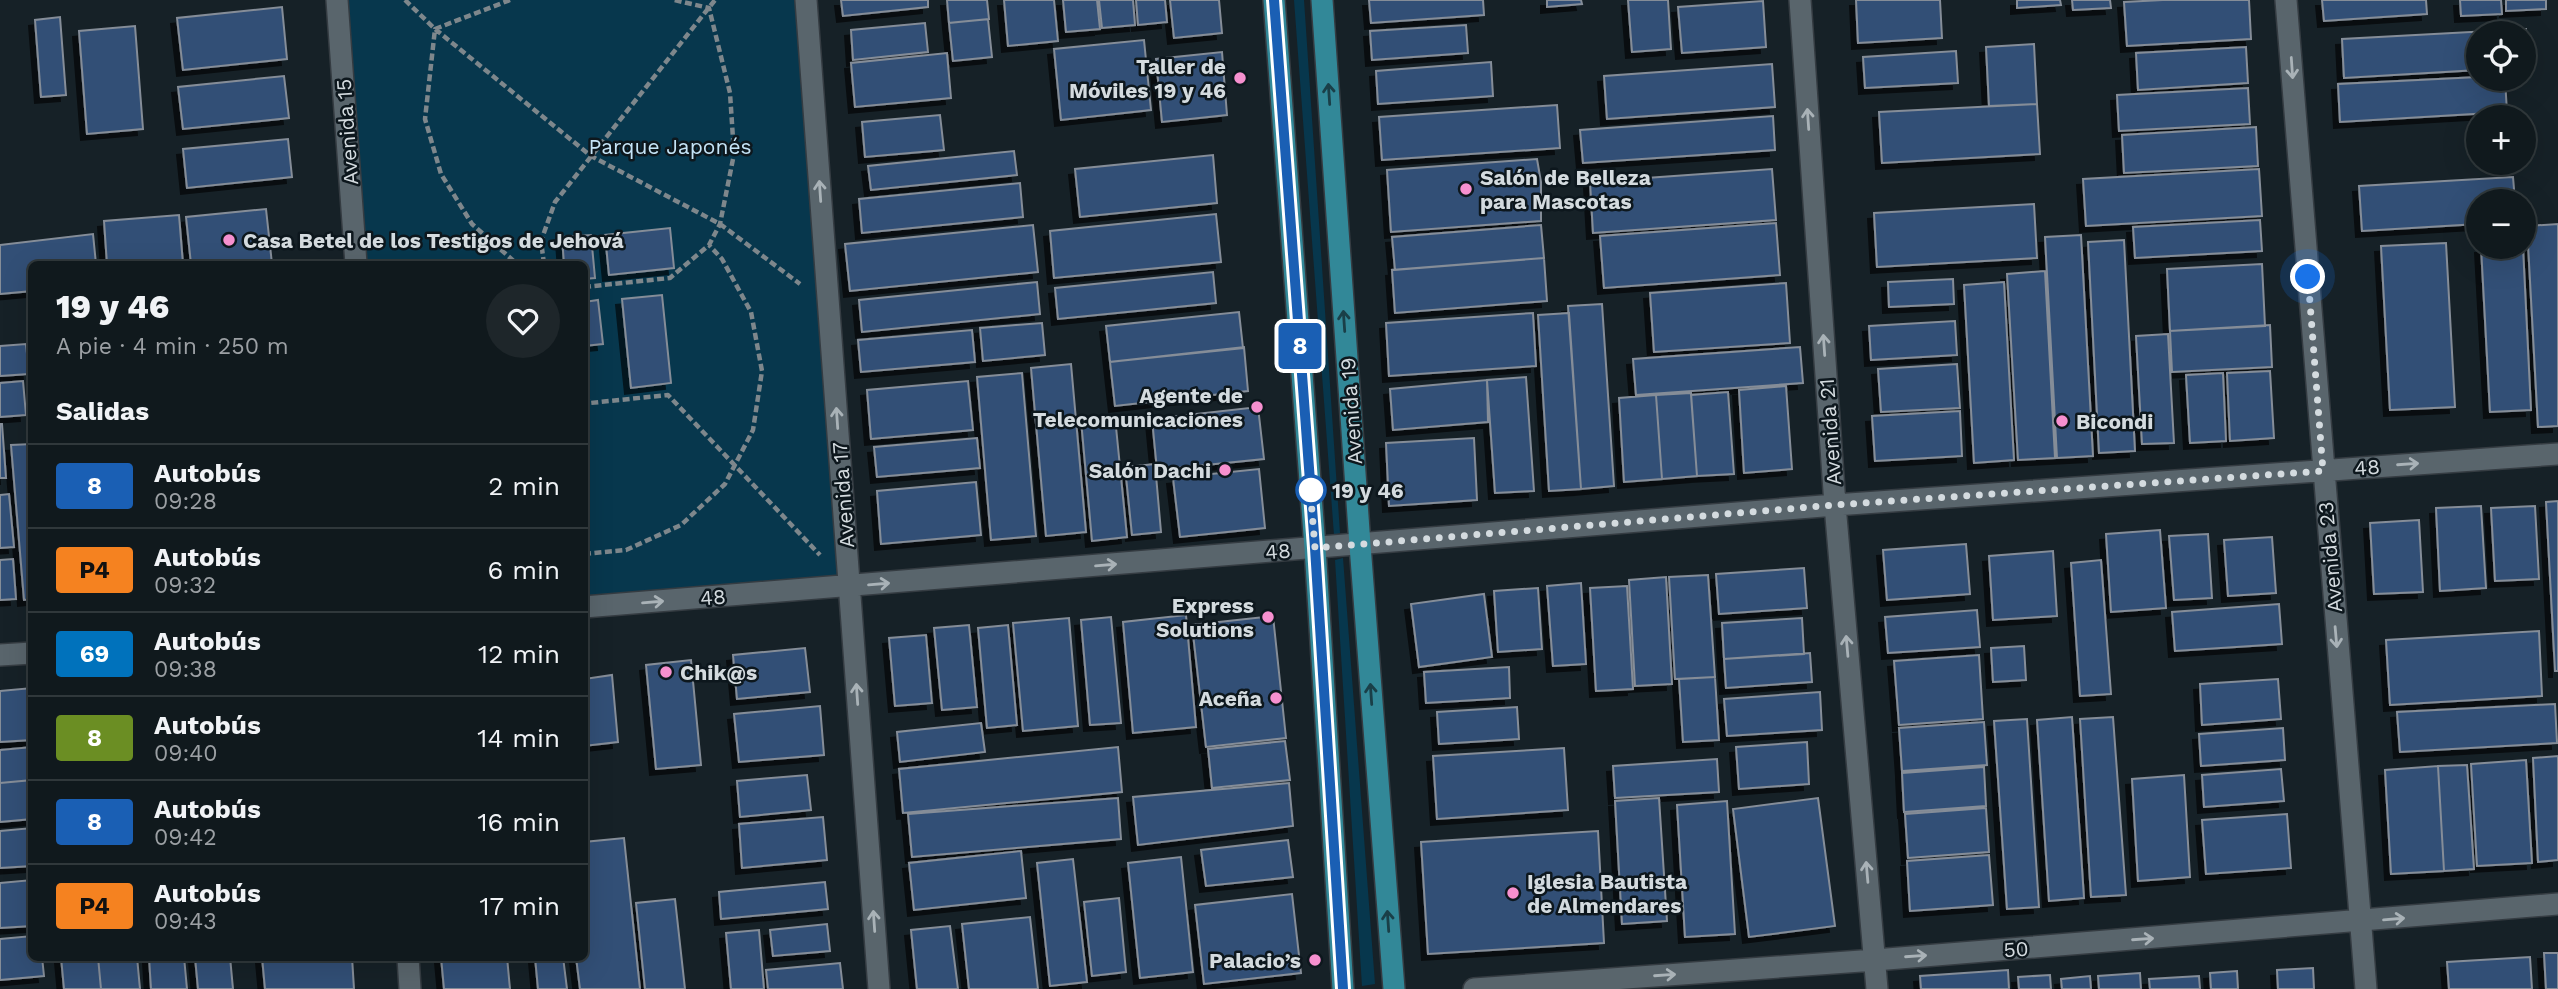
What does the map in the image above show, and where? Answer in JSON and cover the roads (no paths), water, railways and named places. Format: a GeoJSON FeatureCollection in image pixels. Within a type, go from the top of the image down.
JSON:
{"type":"FeatureCollection","features":[{"type":"Feature","properties":{"kind":"main road"},"geometry":{"type":"LineString","coordinates":[[1274,0],[1315,548],[1343,989]]}},
{"type":"Feature","properties":{"kind":"main road","name":"Avenida 19"},"geometry":{"type":"LineString","coordinates":[[1322,0],[1394,989]]}},
{"type":"Feature","properties":{"kind":"street","name":"Avenida 15"},"geometry":{"type":"LineString","coordinates":[[337,0],[356,261]]}},
{"type":"Feature","properties":{"kind":"street","name":"Avenida 17"},"geometry":{"type":"LineString","coordinates":[[806,0],[879,989]]}},
{"type":"Feature","properties":{"kind":"street","name":"Avenida 21"},"geometry":{"type":"LineString","coordinates":[[1800,0],[1835,505],[1877,989]]}},
{"type":"Feature","properties":{"kind":"street","name":"Avenida 23"},"geometry":{"type":"LineString","coordinates":[[2286,0],[2366,989]]}},
{"type":"Feature","properties":{"kind":"street","name":"48"},"geometry":{"type":"LineString","coordinates":[[588,607],[1835,505],[2558,454]]}},
{"type":"Feature","properties":{"kind":"street"},"geometry":{"type":"LineString","coordinates":[[0,655],[28,653]]}},
{"type":"Feature","properties":{"kind":"street","name":"50"},"geometry":{"type":"LineString","coordinates":[[1474,989],[1875,960],[2558,904]]}},
{"type":"Feature","properties":{"kind":"street"},"geometry":{"type":"LineString","coordinates":[[408,961],[410,989]]}},
{"type":"Feature","properties":{"kind":"place","name":"Taller de Móviles 19 y 46"},"geometry":{"type":"Point","coordinates":[1240,78]}},
{"type":"Feature","properties":{"kind":"place","name":"Salón de Belleza para Mascotas"},"geometry":{"type":"Point","coordinates":[1466,189]}},
{"type":"Feature","properties":{"kind":"place","name":"Casa Betel de los Testigos de Jehová"},"geometry":{"type":"Point","coordinates":[229,240]}},
{"type":"Feature","properties":{"kind":"place","name":"Agente de Telecomunicaciones"},"geometry":{"type":"Point","coordinates":[1257,407]}},
{"type":"Feature","properties":{"kind":"place","name":"Bicondi"},"geometry":{"type":"Point","coordinates":[2062,421]}},
{"type":"Feature","properties":{"kind":"place","name":"Salón Dachi"},"geometry":{"type":"Point","coordinates":[1225,470]}},
{"type":"Feature","properties":{"kind":"place","name":"19 y 46"},"geometry":{"type":"Point","coordinates":[1311,490]}},
{"type":"Feature","properties":{"kind":"place","name":"Express Solutions"},"geometry":{"type":"Point","coordinates":[1268,617]}},
{"type":"Feature","properties":{"kind":"place","name":"Chik@s"},"geometry":{"type":"Point","coordinates":[666,672]}},
{"type":"Feature","properties":{"kind":"place","name":"Aceña"},"geometry":{"type":"Point","coordinates":[1276,698]}},
{"type":"Feature","properties":{"kind":"place","name":"Iglesia Bautista de Almendares"},"geometry":{"type":"Point","coordinates":[1513,893]}},
{"type":"Feature","properties":{"kind":"place","name":"Palacio’s"},"geometry":{"type":"Point","coordinates":[1315,960]}},
{"type":"Feature","properties":{"kind":"park label","name":"Parque Japonés"},"geometry":{"type":"Point","coordinates":[670,146]}}]}
